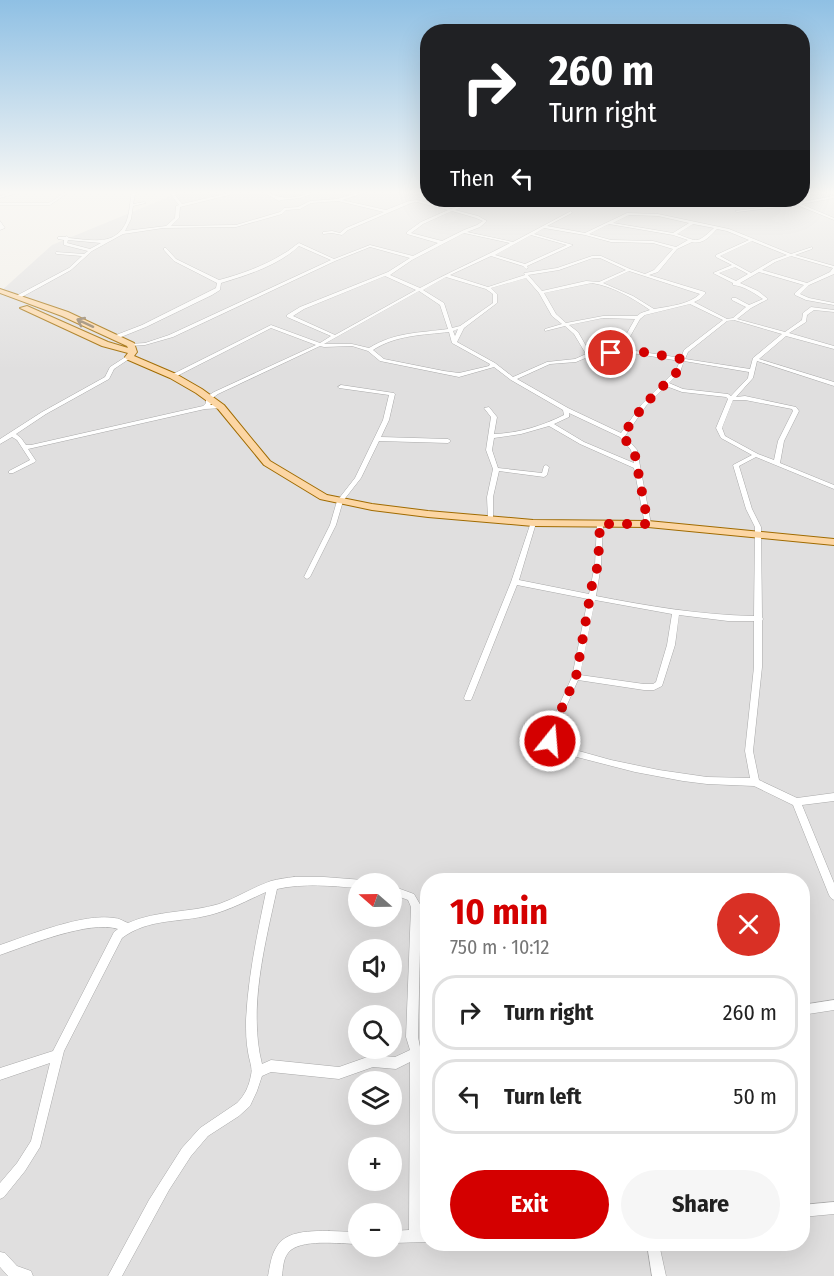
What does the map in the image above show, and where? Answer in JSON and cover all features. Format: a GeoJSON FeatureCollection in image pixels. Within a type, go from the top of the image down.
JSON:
{"type":"FeatureCollection","features":[{"type":"Feature","properties":{"kind":"main road"},"geometry":{"type":"LineString","coordinates":[[0,291],[65,314],[119,339],[131,352],[173,376],[206,402],[221,407],[267,463],[324,497],[392,510],[533,523],[648,524],[834,542]]}},
{"type":"Feature","properties":{"kind":"main road"},"geometry":{"type":"LineString","coordinates":[[0,299],[54,319],[117,349],[131,352]]}},
{"type":"Feature","properties":{"kind":"street"},"geometry":{"type":"LineString","coordinates":[[18,297],[70,269],[90,251]]}},
{"type":"Feature","properties":{"kind":"street"},"geometry":{"type":"LineString","coordinates":[[166,251],[175,260],[219,282],[262,266],[293,251]]}},
{"type":"Feature","properties":{"kind":"street"},"geometry":{"type":"LineString","coordinates":[[313,251],[334,260]]}},
{"type":"Feature","properties":{"kind":"street"},"geometry":{"type":"LineString","coordinates":[[0,442],[44,413],[107,378],[112,368],[145,344],[171,336],[334,260],[360,251]]}},
{"type":"Feature","properties":{"kind":"street"},"geometry":{"type":"LineString","coordinates":[[389,251],[414,258]]}},
{"type":"Feature","properties":{"kind":"street"},"geometry":{"type":"LineString","coordinates":[[334,336],[289,316],[302,308],[388,273],[402,263],[429,251]]}},
{"type":"Feature","properties":{"kind":"street"},"geometry":{"type":"LineString","coordinates":[[24,447],[206,402],[321,344],[446,275],[499,251]]}},
{"type":"Feature","properties":{"kind":"street"},"geometry":{"type":"LineString","coordinates":[[491,255],[525,265],[558,251]]}},
{"type":"Feature","properties":{"kind":"street"},"geometry":{"type":"LineString","coordinates":[[647,274],[656,271],[674,251]]}},
{"type":"Feature","properties":{"kind":"street"},"geometry":{"type":"LineString","coordinates":[[729,251],[717,256],[751,274]]}},
{"type":"Feature","properties":{"kind":"street"},"geometry":{"type":"LineString","coordinates":[[780,251],[834,271]]}},
{"type":"Feature","properties":{"kind":"street"},"geometry":{"type":"LineString","coordinates":[[735,284],[758,270],[804,251]]}},
{"type":"Feature","properties":{"kind":"street"},"geometry":{"type":"LineString","coordinates":[[57,253],[85,255]]}},
{"type":"Feature","properties":{"kind":"street"},"geometry":{"type":"LineString","coordinates":[[488,288],[526,275],[558,269],[598,257],[629,270],[703,292],[700,297],[689,302],[652,310],[638,318],[620,350]]}},
{"type":"Feature","properties":{"kind":"street"},"geometry":{"type":"LineString","coordinates":[[525,265],[526,275],[541,292],[554,315],[576,333],[589,355]]}},
{"type":"Feature","properties":{"kind":"street"},"geometry":{"type":"LineString","coordinates":[[734,266],[715,273],[764,296],[764,302],[749,307],[734,319]]}},
{"type":"Feature","properties":{"kind":"street"},"geometry":{"type":"LineString","coordinates":[[541,292],[600,283],[629,270]]}},
{"type":"Feature","properties":{"kind":"street"},"geometry":{"type":"LineString","coordinates":[[758,270],[807,284]]}},
{"type":"Feature","properties":{"kind":"street"},"geometry":{"type":"LineString","coordinates":[[834,271],[807,284],[797,292],[800,297],[834,304]]}},
{"type":"Feature","properties":{"kind":"street"},"geometry":{"type":"LineString","coordinates":[[388,273],[390,277],[417,288],[442,304],[454,342]]}},
{"type":"Feature","properties":{"kind":"street"},"geometry":{"type":"LineString","coordinates":[[370,350],[385,339],[401,334],[452,330],[462,327],[495,303],[495,294],[488,288],[446,275]]}},
{"type":"Feature","properties":{"kind":"street"},"geometry":{"type":"LineString","coordinates":[[119,339],[118,336],[210,294],[218,289],[219,282]]}},
{"type":"Feature","properties":{"kind":"street"},"geometry":{"type":"LineString","coordinates":[[600,283],[645,304],[652,310]]}},
{"type":"Feature","properties":{"kind":"street"},"geometry":{"type":"LineString","coordinates":[[734,299],[749,307]]}},
{"type":"Feature","properties":{"kind":"street"},"geometry":{"type":"LineString","coordinates":[[689,302],[726,320]]}},
{"type":"Feature","properties":{"kind":"street"},"geometry":{"type":"LineString","coordinates":[[834,312],[813,308],[805,314],[804,321],[790,329],[755,359],[750,378],[731,399],[719,428],[723,437],[756,454],[834,487]]}},
{"type":"Feature","properties":{"kind":"street"},"geometry":{"type":"LineString","coordinates":[[547,330],[565,324],[603,318],[610,314],[638,318]]}},
{"type":"Feature","properties":{"kind":"street"},"geometry":{"type":"LineString","coordinates":[[622,436],[644,405],[678,371],[686,351],[726,320],[734,319],[834,348]]}},
{"type":"Feature","properties":{"kind":"street"},"geometry":{"type":"LineString","coordinates":[[173,376],[267,326],[274,326],[324,346],[350,345],[370,350],[382,360],[459,375],[483,370],[494,364]]}},
{"type":"Feature","properties":{"kind":"street"},"geometry":{"type":"LineString","coordinates":[[454,342],[462,327]]}},
{"type":"Feature","properties":{"kind":"street"},"geometry":{"type":"LineString","coordinates":[[454,342],[566,409],[622,436],[634,450],[648,524]]}},
{"type":"Feature","properties":{"kind":"street"},"geometry":{"type":"LineString","coordinates":[[513,379],[549,363],[576,360],[589,355],[620,350],[751,371]]}},
{"type":"Feature","properties":{"kind":"street"},"geometry":{"type":"LineString","coordinates":[[755,359],[834,384]]}},
{"type":"Feature","properties":{"kind":"street"},"geometry":{"type":"LineString","coordinates":[[664,383],[682,390],[729,396],[731,399],[745,398],[794,408],[796,411],[781,441],[777,463]]}},
{"type":"Feature","properties":{"kind":"street"},"geometry":{"type":"LineString","coordinates":[[307,577],[333,525],[340,501],[358,478],[386,420],[392,394],[341,387]]}},
{"type":"Feature","properties":{"kind":"street"},"geometry":{"type":"LineString","coordinates":[[487,408],[494,417],[489,450],[496,469],[490,497],[490,518]]}},
{"type":"Feature","properties":{"kind":"street"},"geometry":{"type":"LineString","coordinates":[[491,436],[514,435],[550,423],[567,416],[566,409]]}},
{"type":"Feature","properties":{"kind":"street"},"geometry":{"type":"LineString","coordinates":[[550,423],[582,443],[638,467]]}},
{"type":"Feature","properties":{"kind":"street"},"geometry":{"type":"LineString","coordinates":[[11,472],[33,461],[19,439],[13,435]]}},
{"type":"Feature","properties":{"kind":"street"},"geometry":{"type":"LineString","coordinates":[[376,439],[448,441]]}},
{"type":"Feature","properties":{"kind":"street"},"geometry":{"type":"LineString","coordinates":[[754,782],[749,751],[758,668],[758,526],[749,509],[736,465],[756,454]]}},
{"type":"Feature","properties":{"kind":"street"},"geometry":{"type":"LineString","coordinates":[[496,469],[544,475],[546,467]]}},
{"type":"Feature","properties":{"kind":"street"},"geometry":{"type":"LineString","coordinates":[[468,698],[515,582],[533,523]]}},
{"type":"Feature","properties":{"kind":"street"},"geometry":{"type":"LineString","coordinates":[[600,524],[598,565],[576,677],[550,734],[550,741],[555,746],[578,754],[673,776],[718,782],[754,782],[796,802],[834,797]]}},
{"type":"Feature","properties":{"kind":"street"},"geometry":{"type":"LineString","coordinates":[[515,582],[590,598],[676,612],[759,619]]}},
{"type":"Feature","properties":{"kind":"street"},"geometry":{"type":"LineString","coordinates":[[576,677],[644,687],[654,687],[659,684],[671,645],[676,612]]}},
{"type":"Feature","properties":{"kind":"street"},"geometry":{"type":"LineString","coordinates":[[796,802],[834,895]]}},
{"type":"Feature","properties":{"kind":"street"},"geometry":{"type":"LineString","coordinates":[[0,1193],[21,1167],[36,1143],[58,1055],[118,935],[126,927],[143,921],[219,909],[273,885],[323,881],[348,883]]}},
{"type":"Feature","properties":{"kind":"street"},"geometry":{"type":"LineString","coordinates":[[115,1276],[180,1162],[198,1137],[215,1121],[234,1112],[247,1100],[258,1072],[253,1057],[250,1032],[262,935],[273,885]]}},
{"type":"Feature","properties":{"kind":"street"},"geometry":{"type":"LineString","coordinates":[[402,894],[411,897],[416,906],[412,1037],[420,1049]]}},
{"type":"Feature","properties":{"kind":"street"},"geometry":{"type":"LineString","coordinates":[[0,950],[61,930],[111,920],[126,927]]}},
{"type":"Feature","properties":{"kind":"street"},"geometry":{"type":"LineString","coordinates":[[810,1009],[834,1005]]}},
{"type":"Feature","properties":{"kind":"street"},"geometry":{"type":"LineString","coordinates":[[258,1072],[271,1066],[339,1073],[373,1061],[396,1063],[420,1053]]}},
{"type":"Feature","properties":{"kind":"street"},"geometry":{"type":"LineString","coordinates":[[0,1074],[58,1055]]}},
{"type":"Feature","properties":{"kind":"street"},"geometry":{"type":"LineString","coordinates":[[810,1210],[834,1208]]}},
{"type":"Feature","properties":{"kind":"street"},"geometry":{"type":"LineString","coordinates":[[402,1237],[420,1236]]}},
{"type":"Feature","properties":{"kind":"street"},"geometry":{"type":"LineString","coordinates":[[275,1276],[278,1256],[284,1246],[297,1238],[348,1238]]}},
{"type":"Feature","properties":{"kind":"street"},"geometry":{"type":"LineString","coordinates":[[654,1251],[659,1276]]}},
{"type":"Feature","properties":{"kind":"street"},"geometry":{"type":"LineString","coordinates":[[0,1258],[14,1271],[26,1276]]}},
{"type":"Feature","properties":{"kind":"shaded area"},"geometry":{"type":"Polygon","coordinates":[[[46,251],[834,251],[834,1276],[0,1276],[0,292],[46,251]]]}},
{"type":"Feature","properties":{"kind":"route"},"geometry":{"type":"LineString","coordinates":[[550,741],[550,734],[576,677],[592,585],[598,565],[600,524],[648,524],[642,502],[634,450],[622,436],[631,427],[644,405],[678,371],[682,359],[620,350],[611,353]]}}]}
